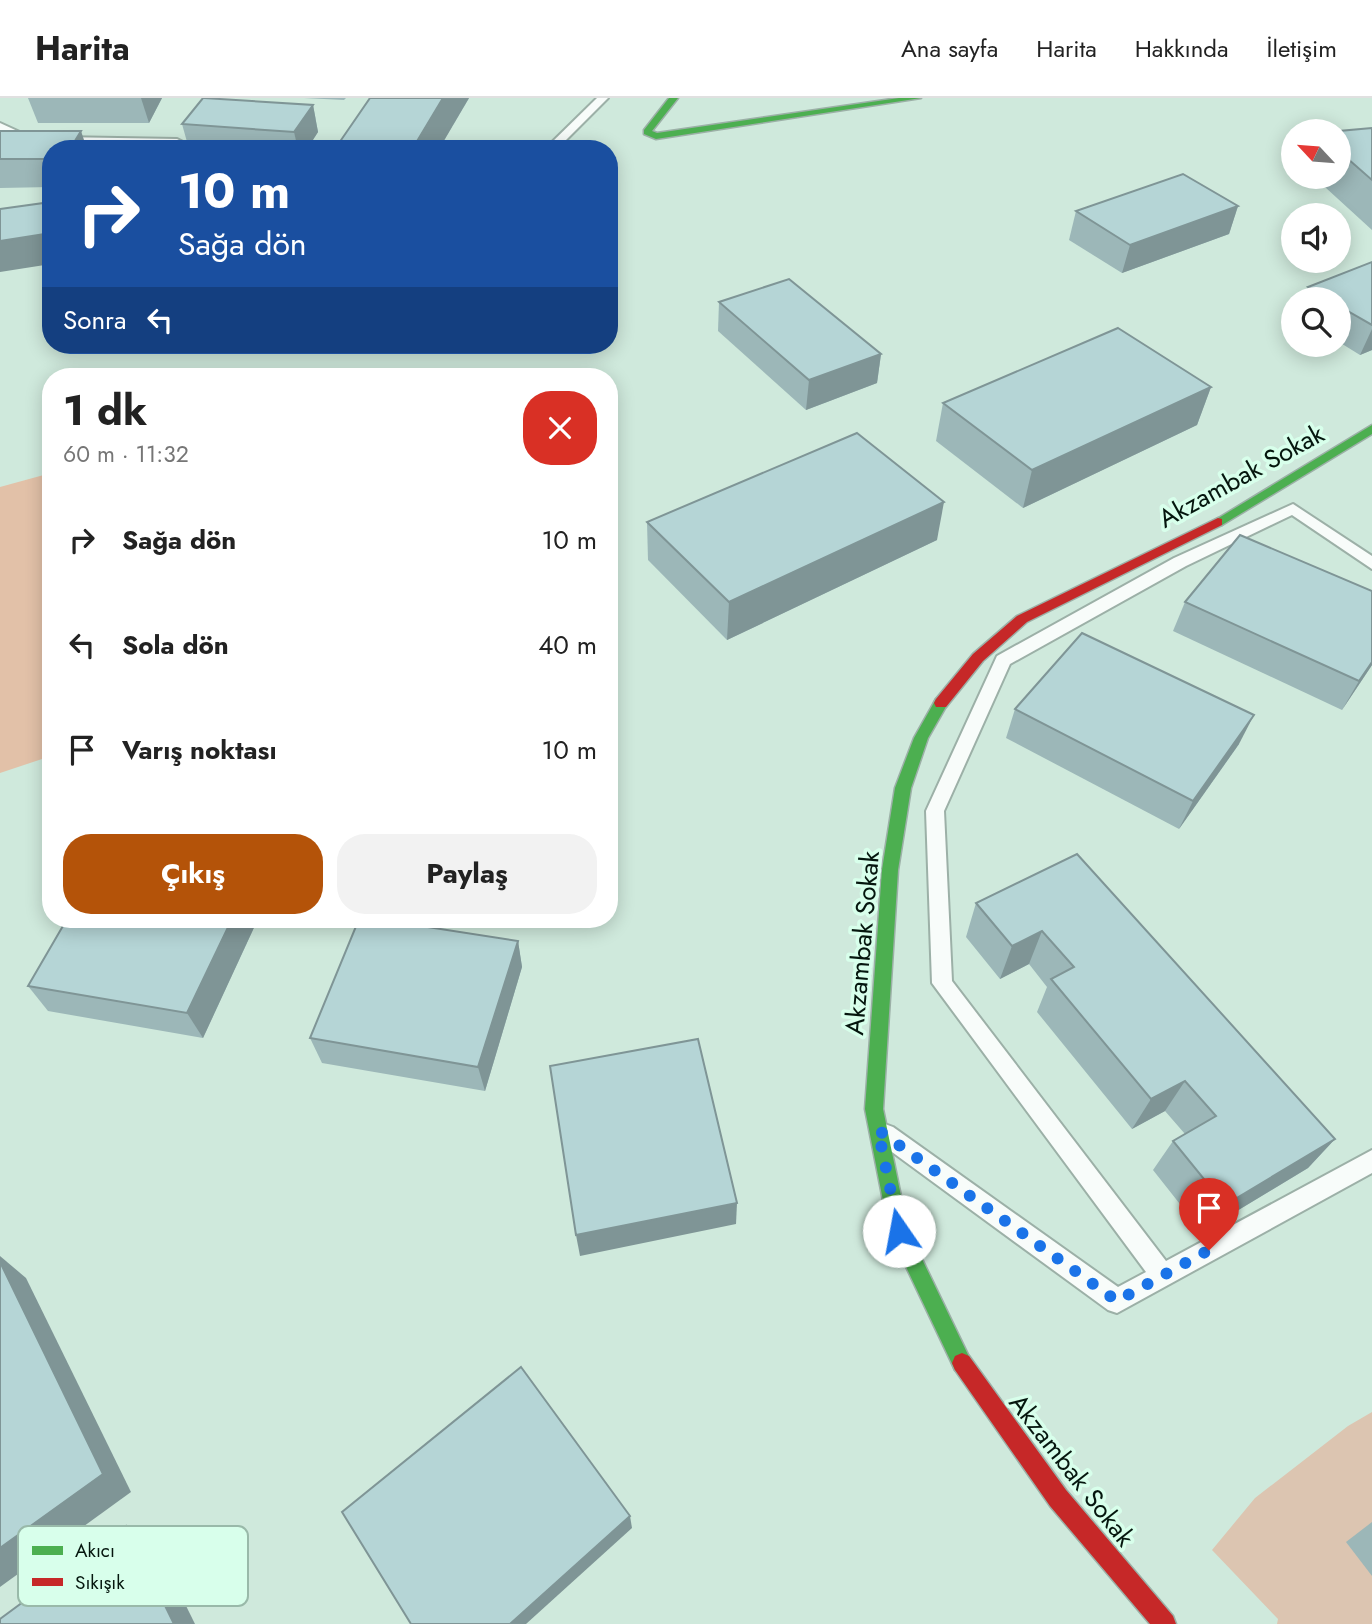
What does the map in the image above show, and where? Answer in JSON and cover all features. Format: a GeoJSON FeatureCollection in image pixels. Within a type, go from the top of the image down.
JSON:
{"type":"FeatureCollection","features":[{"type":"Feature","properties":{"kind":"street"},"geometry":{"type":"LineString","coordinates":[[674,98],[647,132],[656,136],[917,98]]}},
{"type":"Feature","properties":{"kind":"street","name":"Akzambak Sokak"},"geometry":{"type":"LineString","coordinates":[[1165,1624],[1058,1498],[957,1356],[899,1231],[874,1109],[890,870],[903,788],[921,738],[948,692],[982,653],[1022,619],[1214,524],[1372,429]]}},
{"type":"Feature","properties":{"kind":"lane"},"geometry":{"type":"LineString","coordinates":[[559,140],[603,98]]}},
{"type":"Feature","properties":{"kind":"lane"},"geometry":{"type":"LineString","coordinates":[[0,126],[21,139],[46,140]]}},
{"type":"Feature","properties":{"kind":"lane"},"geometry":{"type":"LineString","coordinates":[[179,140],[187,133]]}},
{"type":"Feature","properties":{"kind":"lane"},"geometry":{"type":"LineString","coordinates":[[1163,1276],[942,983],[935,811],[1003,660],[1180,562],[1293,509],[1372,564]]}},
{"type":"Feature","properties":{"kind":"lane"},"geometry":{"type":"LineString","coordinates":[[878,1130],[1117,1301],[1372,1161]]}},
{"type":"Feature","properties":{"kind":"shaded area"},"geometry":{"type":"Polygon","coordinates":[[[42,475],[42,759],[0,773],[0,487],[42,475]]]}},
{"type":"Feature","properties":{"kind":"shaded area"},"geometry":{"type":"Polygon","coordinates":[[[1372,1412],[1372,1624],[1277,1624],[1278,1619],[1212,1550],[1255,1498],[1348,1426],[1372,1412]]]}},
{"type":"Feature","properties":{"kind":"building"},"geometry":{"type":"Polygon","coordinates":[[[203,98],[313,105],[294,132],[182,124],[203,98]]]}},
{"type":"Feature","properties":{"kind":"building"},"geometry":{"type":"Polygon","coordinates":[[[370,98],[443,98],[418,140],[341,140],[370,98]]]}},
{"type":"Feature","properties":{"kind":"building"},"geometry":{"type":"Polygon","coordinates":[[[1372,128],[1372,180],[1351,162],[1351,130],[1372,128]]]}},
{"type":"Feature","properties":{"kind":"building"},"geometry":{"type":"Polygon","coordinates":[[[0,131],[81,131],[76,140],[42,140],[42,159],[0,159],[0,131]]]}},
{"type":"Feature","properties":{"kind":"building"},"geometry":{"type":"Polygon","coordinates":[[[1183,174],[1238,206],[1130,245],[1076,211],[1183,174]]]}},
{"type":"Feature","properties":{"kind":"building"},"geometry":{"type":"Polygon","coordinates":[[[42,203],[42,234],[0,241],[0,209],[42,203]]]}},
{"type":"Feature","properties":{"kind":"building"},"geometry":{"type":"Polygon","coordinates":[[[1372,262],[1372,325],[1351,313],[1351,287],[1308,287],[1344,273],[1351,273],[1351,270],[1372,262]]]}},
{"type":"Feature","properties":{"kind":"building"},"geometry":{"type":"Polygon","coordinates":[[[789,279],[881,354],[809,380],[719,302],[789,279]]]}},
{"type":"Feature","properties":{"kind":"building"},"geometry":{"type":"Polygon","coordinates":[[[1118,328],[1211,387],[1032,470],[943,403],[1118,328]]]}},
{"type":"Feature","properties":{"kind":"building"},"geometry":{"type":"Polygon","coordinates":[[[857,433],[944,502],[729,602],[647,522],[857,433]]]}},
{"type":"Feature","properties":{"kind":"building"},"geometry":{"type":"Polygon","coordinates":[[[1240,535],[1372,591],[1372,662],[1359,681],[1185,602],[1240,535]]]}},
{"type":"Feature","properties":{"kind":"building"},"geometry":{"type":"Polygon","coordinates":[[[1082,633],[1254,715],[1193,801],[1015,709],[1082,633]]]}},
{"type":"Feature","properties":{"kind":"building"},"geometry":{"type":"Polygon","coordinates":[[[1077,854],[1335,1139],[1225,1205],[1173,1141],[1216,1116],[1185,1081],[1151,1099],[1051,979],[1074,967],[1042,931],[1012,946],[976,903],[1077,854]]]}},
{"type":"Feature","properties":{"kind":"building"},"geometry":{"type":"Polygon","coordinates":[[[62,928],[228,928],[187,1013],[28,986],[62,928]]]}},
{"type":"Feature","properties":{"kind":"building"},"geometry":{"type":"Polygon","coordinates":[[[355,928],[434,928],[518,941],[478,1067],[310,1038],[355,928]]]}},
{"type":"Feature","properties":{"kind":"building"},"geometry":{"type":"Polygon","coordinates":[[[698,1039],[737,1203],[576,1235],[550,1066],[698,1039]]]}},
{"type":"Feature","properties":{"kind":"building"},"geometry":{"type":"Polygon","coordinates":[[[0,1262],[103,1474],[31,1526],[18,1526],[18,1535],[0,1548],[0,1262]]]}},
{"type":"Feature","properties":{"kind":"building"},"geometry":{"type":"Polygon","coordinates":[[[521,1367],[630,1516],[510,1624],[411,1624],[342,1512],[521,1367]]]}},
{"type":"Feature","properties":{"kind":"building"},"geometry":{"type":"Polygon","coordinates":[[[18,1606],[165,1606],[174,1624],[0,1624],[0,1619],[18,1606]]]}},
{"type":"Feature","properties":{"kind":"traffic: fast"},"geometry":{"type":"LineString","coordinates":[[674,98],[647,132],[656,136],[917,98]]}},
{"type":"Feature","properties":{"kind":"traffic: fast"},"geometry":{"type":"LineString","coordinates":[[1218,522],[1372,429]]}},
{"type":"Feature","properties":{"kind":"traffic: fast"},"geometry":{"type":"LineString","coordinates":[[941,703],[921,738],[903,788],[890,870],[874,1109],[899,1231],[962,1363]]}},
{"type":"Feature","properties":{"kind":"traffic: jam"},"geometry":{"type":"LineString","coordinates":[[941,703],[978,657],[1022,619],[1218,522]]}},
{"type":"Feature","properties":{"kind":"traffic: jam"},"geometry":{"type":"LineString","coordinates":[[962,1363],[1058,1498],[1165,1624]]}},
{"type":"Feature","properties":{"kind":"route"},"geometry":{"type":"LineString","coordinates":[[899,1231],[878,1130],[1117,1301],[1209,1250]]}}]}
